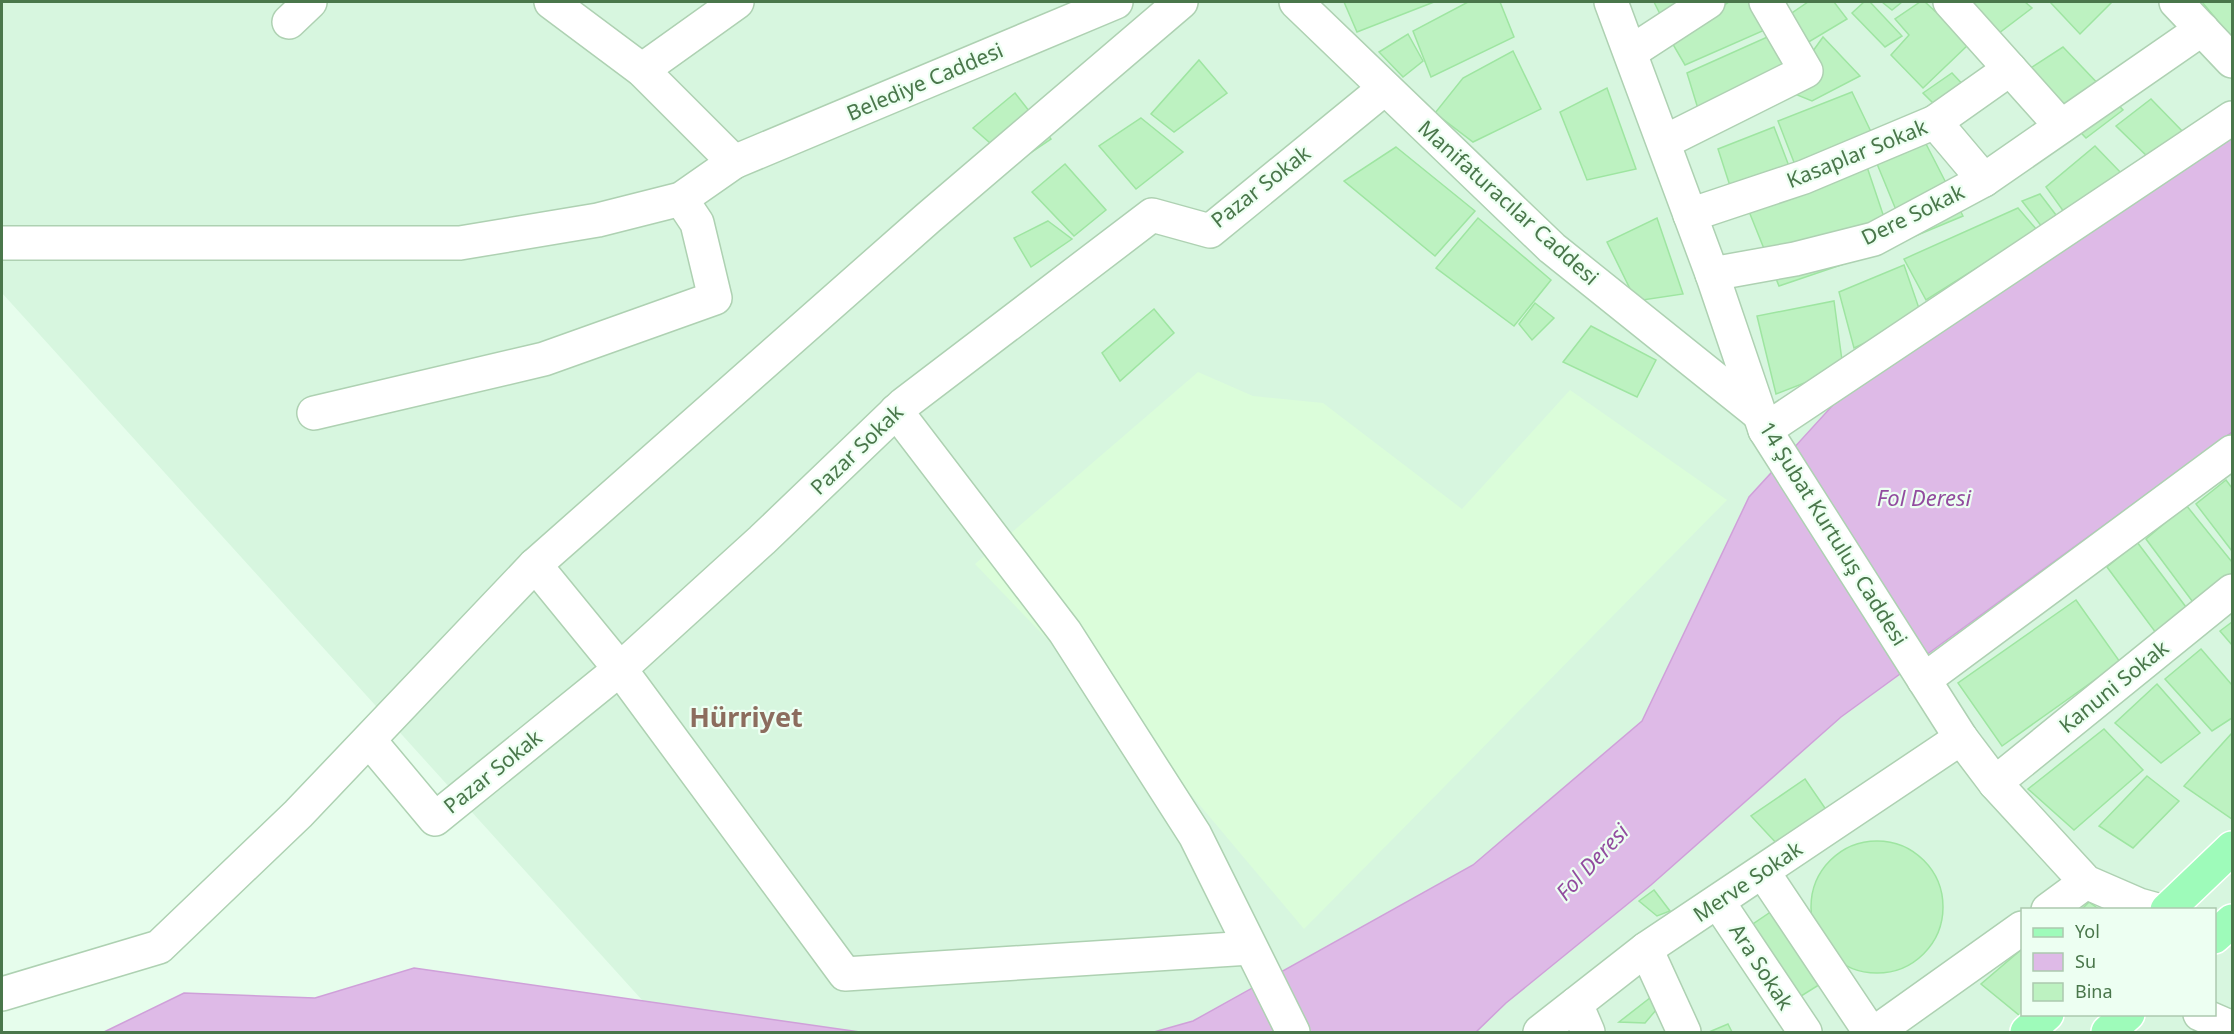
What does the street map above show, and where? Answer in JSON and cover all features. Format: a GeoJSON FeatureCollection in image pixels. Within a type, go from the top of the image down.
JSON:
{"type":"FeatureCollection","features":[{"type":"Feature","properties":{"kind":"main road"},"geometry":{"type":"LineString","coordinates":[[2168,908],[2232,848]]}},
{"type":"Feature","properties":{"kind":"main road"},"geometry":{"type":"LineString","coordinates":[[2027,1032],[2045,1016]]}},
{"type":"Feature","properties":{"kind":"main road"},"geometry":{"type":"LineString","coordinates":[[2108,1032],[2126,1016]]}},
{"type":"Feature","properties":{"kind":"street"},"geometry":{"type":"LineString","coordinates":[[551,2],[642,70],[734,162]]}},
{"type":"Feature","properties":{"kind":"street"},"geometry":{"type":"LineString","coordinates":[[642,70],[737,2]]}},
{"type":"Feature","properties":{"kind":"street","name":"Belediye Caddesi"},"geometry":{"type":"LineString","coordinates":[[681,199],[734,162],[1116,2]]}},
{"type":"Feature","properties":{"kind":"street"},"geometry":{"type":"LineString","coordinates":[[2,994],[159,947],[298,814],[535,565],[928,218],[1181,2]]}},
{"type":"Feature","properties":{"kind":"street","name":"Manifaturacılar Caddesi"},"geometry":{"type":"LineString","coordinates":[[1296,2],[1552,248],[1769,433]]}},
{"type":"Feature","properties":{"kind":"street","name":"14 Şubat Kurtuluş Caddesi"},"geometry":{"type":"LineString","coordinates":[[1611,2],[1769,433],[1961,738],[1995,783],[2086,882],[2139,905],[2152,908]]}},
{"type":"Feature","properties":{"kind":"street"},"geometry":{"type":"LineString","coordinates":[[1631,52],[1708,2]]}},
{"type":"Feature","properties":{"kind":"street"},"geometry":{"type":"LineString","coordinates":[[1664,142],[1806,71],[1766,2]]}},
{"type":"Feature","properties":{"kind":"street"},"geometry":{"type":"LineString","coordinates":[[1950,2],[2061,126]]}},
{"type":"Feature","properties":{"kind":"street"},"geometry":{"type":"LineString","coordinates":[[2176,2],[2232,61]]}},
{"type":"Feature","properties":{"kind":"street","name":"Dere Sokak"},"geometry":{"type":"LineString","coordinates":[[1712,274],[1795,260],[1874,239],[1984,180],[2202,29]]}},
{"type":"Feature","properties":{"kind":"street","name":"Kasaplar Sokak"},"geometry":{"type":"LineString","coordinates":[[1690,215],[1804,177],[1935,122],[2010,69]]}},
{"type":"Feature","properties":{"kind":"street","name":"Pazar Sokak"},"geometry":{"type":"LineString","coordinates":[[369,740],[435,819],[620,669],[762,540],[896,411],[1152,215],[1210,231],[1384,88]]}},
{"type":"Feature","properties":{"kind":"street"},"geometry":{"type":"LineString","coordinates":[[1769,433],[2232,118]]}},
{"type":"Feature","properties":{"kind":"street"},"geometry":{"type":"LineString","coordinates":[[1935,122],[1984,180]]}},
{"type":"Feature","properties":{"kind":"street"},"geometry":{"type":"LineString","coordinates":[[2,243],[460,243],[598,219],[681,199],[697,223],[715,298],[544,359],[314,413]]}},
{"type":"Feature","properties":{"kind":"street"},"geometry":{"type":"LineString","coordinates":[[896,411],[1065,632],[1195,835],[1293,1032]]}},
{"type":"Feature","properties":{"kind":"street"},"geometry":{"type":"LineString","coordinates":[[1920,673],[2232,452]]}},
{"type":"Feature","properties":{"kind":"street"},"geometry":{"type":"LineString","coordinates":[[535,565],[620,669],[845,974],[1250,948]]}},
{"type":"Feature","properties":{"kind":"street","name":"Kanuni Sokak"},"geometry":{"type":"LineString","coordinates":[[1995,783],[2232,591]]}},
{"type":"Feature","properties":{"kind":"street","name":"Merve Sokak"},"geometry":{"type":"LineString","coordinates":[[1540,1032],[1582,1018],[1647,949],[1961,738]]}},
{"type":"Feature","properties":{"kind":"street"},"geometry":{"type":"LineString","coordinates":[[1763,872],[1870,1032]]}},
{"type":"Feature","properties":{"kind":"street"},"geometry":{"type":"LineString","coordinates":[[2049,908],[2086,882]]}},
{"type":"Feature","properties":{"kind":"street","name":"Ara Sokak"},"geometry":{"type":"LineString","coordinates":[[1718,902],[1804,1032]]}},
{"type":"Feature","properties":{"kind":"street"},"geometry":{"type":"LineString","coordinates":[[1876,1032],[2021,928]]}},
{"type":"Feature","properties":{"kind":"street"},"geometry":{"type":"LineString","coordinates":[[1647,949],[1684,1032]]}},
{"type":"Feature","properties":{"kind":"street"},"geometry":{"type":"LineString","coordinates":[[2205,1016],[2232,1028]]}},
{"type":"Feature","properties":{"kind":"shaded area"},"geometry":{"type":"Polygon","coordinates":[[[2,2],[2232,2],[2232,1032],[671,1032],[2,293],[2,2]]]}},
{"type":"Feature","properties":{"kind":"shaded area"},"geometry":{"type":"Polygon","coordinates":[[[1198,372],[1253,396],[1323,403],[1462,509],[1570,390],[1727,500],[1304,929],[1150,746],[975,564],[1198,372]]]}},
{"type":"Feature","properties":{"kind":"water","name":"Fol Deresi"},"geometry":{"type":"Polygon","coordinates":[[[2232,138],[2232,432],[1841,717],[1651,885],[1506,1003],[1476,1032],[1154,1032],[1193,1021],[1473,865],[1642,721],[1749,497],[1833,405],[2017,278],[2232,138]]]}},
{"type":"Feature","properties":{"kind":"water"},"geometry":{"type":"Polygon","coordinates":[[[414,968],[860,1032],[104,1032],[184,993],[315,998],[414,968]]]}},
{"type":"Feature","properties":{"kind":"building"},"geometry":{"type":"Polygon","coordinates":[[[1344,2],[1434,2],[1357,32],[1344,2]]]}},
{"type":"Feature","properties":{"kind":"building"},"geometry":{"type":"Polygon","coordinates":[[[1468,2],[1500,2],[1514,37],[1431,77],[1413,31],[1468,2]]]}},
{"type":"Feature","properties":{"kind":"building"},"geometry":{"type":"Polygon","coordinates":[[[1654,2],[1698,2],[1664,22],[1654,2]]]}},
{"type":"Feature","properties":{"kind":"building"},"geometry":{"type":"Polygon","coordinates":[[[1729,2],[1749,2],[1767,29],[1685,65],[1671,41],[1729,2]]]}},
{"type":"Feature","properties":{"kind":"building"},"geometry":{"type":"Polygon","coordinates":[[[1808,2],[1834,2],[1847,19],[1807,43],[1789,15],[1808,2]]]}},
{"type":"Feature","properties":{"kind":"building"},"geometry":{"type":"Polygon","coordinates":[[[1864,2],[1870,2],[1902,36],[1885,47],[1852,13],[1864,2]]]}},
{"type":"Feature","properties":{"kind":"building"},"geometry":{"type":"Polygon","coordinates":[[[1882,2],[1902,2],[1892,10],[1882,2]]]}},
{"type":"Feature","properties":{"kind":"building"},"geometry":{"type":"Polygon","coordinates":[[[1920,2],[1925,2],[1970,43],[1923,88],[1891,55],[1909,35],[1895,19],[1920,2]]]}},
{"type":"Feature","properties":{"kind":"building"},"geometry":{"type":"Polygon","coordinates":[[[1964,2],[2025,2],[2032,8],[1999,33],[1964,2]]]}},
{"type":"Feature","properties":{"kind":"building"},"geometry":{"type":"Polygon","coordinates":[[[2050,2],[2112,2],[2080,34],[2050,2]]]}},
{"type":"Feature","properties":{"kind":"building"},"geometry":{"type":"Polygon","coordinates":[[[2202,2],[2232,2],[2232,38],[2202,2]]]}},
{"type":"Feature","properties":{"kind":"building"},"geometry":{"type":"Polygon","coordinates":[[[1408,34],[1423,61],[1403,77],[1379,52],[1408,34]]]}},
{"type":"Feature","properties":{"kind":"building"},"geometry":{"type":"Polygon","coordinates":[[[1774,34],[1789,69],[1699,112],[1687,73],[1774,34]]]}},
{"type":"Feature","properties":{"kind":"building"},"geometry":{"type":"Polygon","coordinates":[[[1823,37],[1860,76],[1812,101],[1785,90],[1823,37]]]}},
{"type":"Feature","properties":{"kind":"building"},"geometry":{"type":"Polygon","coordinates":[[[2063,47],[2123,110],[2086,138],[2023,73],[2063,47]]]}},
{"type":"Feature","properties":{"kind":"building"},"geometry":{"type":"Polygon","coordinates":[[[1513,51],[1541,109],[1473,142],[1435,113],[1463,78],[1513,51]]]}},
{"type":"Feature","properties":{"kind":"building"},"geometry":{"type":"Polygon","coordinates":[[[1199,60],[1227,93],[1174,132],[1151,114],[1199,60]]]}},
{"type":"Feature","properties":{"kind":"building"},"geometry":{"type":"Polygon","coordinates":[[[1952,73],[1967,89],[1940,110],[1923,93],[1952,73]]]}},
{"type":"Feature","properties":{"kind":"building"},"geometry":{"type":"Polygon","coordinates":[[[1607,88],[1636,169],[1587,180],[1560,112],[1607,88]]]}},
{"type":"Feature","properties":{"kind":"building"},"geometry":{"type":"Polygon","coordinates":[[[1852,92],[1874,138],[1797,170],[1778,121],[1852,92]]]}},
{"type":"Feature","properties":{"kind":"building"},"geometry":{"type":"Polygon","coordinates":[[[1015,93],[1051,139],[1014,164],[973,128],[1015,93]]]}},
{"type":"Feature","properties":{"kind":"building"},"geometry":{"type":"Polygon","coordinates":[[[2151,99],[2185,134],[2151,160],[2116,126],[2151,99]]]}},
{"type":"Feature","properties":{"kind":"building"},"geometry":{"type":"Polygon","coordinates":[[[1141,118],[1183,152],[1136,189],[1099,146],[1141,118]]]}},
{"type":"Feature","properties":{"kind":"building"},"geometry":{"type":"Polygon","coordinates":[[[1774,127],[1792,174],[1732,192],[1718,149],[1774,127]]]}},
{"type":"Feature","properties":{"kind":"building"},"geometry":{"type":"Polygon","coordinates":[[[1924,140],[1963,216],[1908,239],[1875,159],[1924,140]]]}},
{"type":"Feature","properties":{"kind":"building"},"geometry":{"type":"Polygon","coordinates":[[[2095,146],[2124,176],[2064,212],[2046,187],[2095,146]]]}},
{"type":"Feature","properties":{"kind":"building"},"geometry":{"type":"Polygon","coordinates":[[[1396,147],[1475,211],[1435,256],[1344,181],[1396,147]]]}},
{"type":"Feature","properties":{"kind":"building"},"geometry":{"type":"Polygon","coordinates":[[[1865,161],[1894,247],[1779,286],[1748,209],[1865,161]]]}},
{"type":"Feature","properties":{"kind":"building"},"geometry":{"type":"Polygon","coordinates":[[[1065,164],[1106,210],[1074,236],[1032,192],[1065,164]]]}},
{"type":"Feature","properties":{"kind":"building"},"geometry":{"type":"Polygon","coordinates":[[[2040,194],[2056,215],[2042,227],[2022,201],[2040,194]]]}},
{"type":"Feature","properties":{"kind":"building"},"geometry":{"type":"Polygon","coordinates":[[[2018,208],[2037,230],[1926,300],[1904,259],[2018,208]]]}},
{"type":"Feature","properties":{"kind":"building"},"geometry":{"type":"Polygon","coordinates":[[[1478,218],[1551,280],[1514,326],[1436,268],[1478,218]]]}},
{"type":"Feature","properties":{"kind":"building"},"geometry":{"type":"Polygon","coordinates":[[[1657,218],[1683,294],[1636,301],[1607,242],[1657,218]]]}},
{"type":"Feature","properties":{"kind":"building"},"geometry":{"type":"Polygon","coordinates":[[[1048,221],[1072,239],[1031,267],[1014,238],[1048,221]]]}},
{"type":"Feature","properties":{"kind":"building"},"geometry":{"type":"Polygon","coordinates":[[[1904,265],[1922,317],[1854,348],[1839,292],[1904,265]]]}},
{"type":"Feature","properties":{"kind":"building"},"geometry":{"type":"Polygon","coordinates":[[[1834,301],[1843,368],[1776,394],[1757,316],[1834,301]]]}},
{"type":"Feature","properties":{"kind":"building"},"geometry":{"type":"Polygon","coordinates":[[[1535,303],[1554,318],[1532,340],[1519,324],[1535,303]]]}},
{"type":"Feature","properties":{"kind":"building"},"geometry":{"type":"Polygon","coordinates":[[[1154,309],[1174,333],[1120,381],[1102,353],[1154,309]]]}},
{"type":"Feature","properties":{"kind":"building"},"geometry":{"type":"Polygon","coordinates":[[[1591,326],[1656,360],[1637,397],[1563,362],[1591,326]]]}},
{"type":"Feature","properties":{"kind":"building"},"geometry":{"type":"Polygon","coordinates":[[[2226,480],[2232,488],[2232,551],[2196,504],[2226,480]]]}},
{"type":"Feature","properties":{"kind":"building"},"geometry":{"type":"Polygon","coordinates":[[[2186,505],[2232,562],[2232,586],[2201,613],[2146,539],[2186,505]]]}},
{"type":"Feature","properties":{"kind":"building"},"geometry":{"type":"Polygon","coordinates":[[[2137,542],[2192,615],[2162,641],[2107,567],[2137,542]]]}},
{"type":"Feature","properties":{"kind":"building"},"geometry":{"type":"Polygon","coordinates":[[[2076,600],[2120,662],[2002,746],[1958,683],[2076,600]]]}},
{"type":"Feature","properties":{"kind":"building"},"geometry":{"type":"Polygon","coordinates":[[[2232,622],[2232,645],[2220,631],[2232,622]]]}},
{"type":"Feature","properties":{"kind":"building"},"geometry":{"type":"Polygon","coordinates":[[[2201,649],[2232,685],[2232,718],[2212,731],[2165,679],[2201,649]]]}},
{"type":"Feature","properties":{"kind":"building"},"geometry":{"type":"Polygon","coordinates":[[[2157,684],[2200,733],[2161,763],[2115,723],[2157,684]]]}},
{"type":"Feature","properties":{"kind":"building"},"geometry":{"type":"Polygon","coordinates":[[[2104,729],[2143,770],[2074,830],[2028,789],[2104,729]]]}},
{"type":"Feature","properties":{"kind":"building"},"geometry":{"type":"Polygon","coordinates":[[[2232,733],[2232,819],[2184,786],[2232,733]]]}},
{"type":"Feature","properties":{"kind":"building"},"geometry":{"type":"Polygon","coordinates":[[[2147,776],[2179,801],[2133,848],[2099,826],[2147,776]]]}},
{"type":"Feature","properties":{"kind":"building"},"geometry":{"type":"Polygon","coordinates":[[[1805,779],[1838,827],[1792,860],[1751,816],[1805,779]]]}},
{"type":"Feature","properties":{"kind":"building"},"geometry":{"type":"Polygon","coordinates":[[[1877,841],[1902,846],[1923,861],[1938,882],[1943,907],[1938,932],[1923,953],[1902,968],[1877,973],[1852,968],[1831,953],[1816,932],[1811,907],[1816,882],[1831,861],[1852,846],[1877,841]]]}},
{"type":"Feature","properties":{"kind":"building"},"geometry":{"type":"Polygon","coordinates":[[[1654,890],[1670,911],[1657,916],[1639,901],[1654,890]]]}},
{"type":"Feature","properties":{"kind":"building"},"geometry":{"type":"Polygon","coordinates":[[[2089,902],[2097,908],[2083,908],[2089,902]]]}},
{"type":"Feature","properties":{"kind":"building"},"geometry":{"type":"Polygon","coordinates":[[[1778,907],[1830,978],[1798,998],[1747,928],[1778,907]]]}},
{"type":"Feature","properties":{"kind":"building"},"geometry":{"type":"Polygon","coordinates":[[[2021,950],[2021,1016],[2025,1020],[1981,984],[2021,950]]]}},
{"type":"Feature","properties":{"kind":"building"},"geometry":{"type":"Polygon","coordinates":[[[1655,994],[1662,1003],[1645,1023],[1619,1022],[1655,994]]]}},
{"type":"Feature","properties":{"kind":"building"},"geometry":{"type":"Polygon","coordinates":[[[1728,1024],[1732,1032],[1709,1032],[1728,1024]]]}},
{"type":"Feature","properties":{"kind":"district","name":"Hürriyet"},"geometry":{"type":"Point","coordinates":[746,718]}}]}
